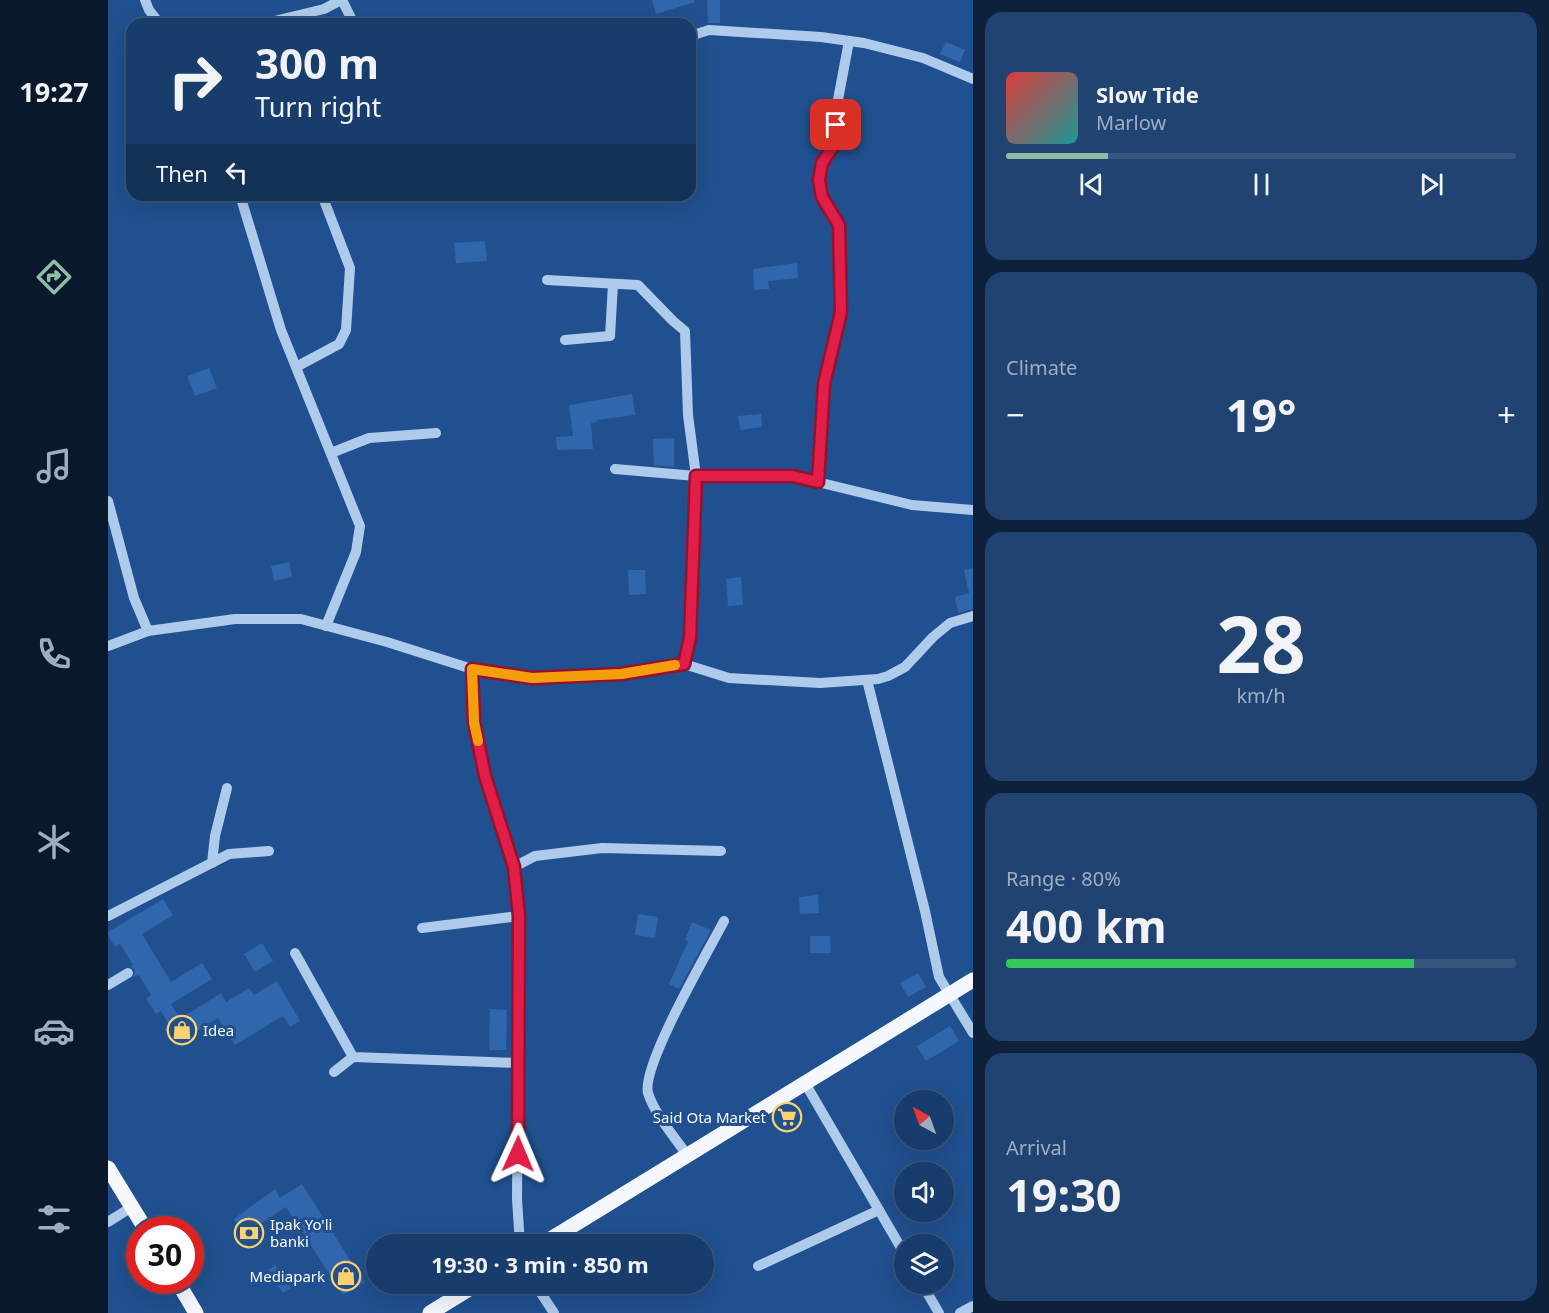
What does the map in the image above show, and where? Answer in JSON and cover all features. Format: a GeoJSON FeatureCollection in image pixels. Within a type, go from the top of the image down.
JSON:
{"type":"FeatureCollection","features":[{"type":"Feature","properties":{"kind":"main road"},"geometry":{"type":"LineString","coordinates":[[559,1234],[973,980]]}},
{"type":"Feature","properties":{"kind":"main road"},"geometry":{"type":"LineString","coordinates":[[108,1168],[137,1216]]}},
{"type":"Feature","properties":{"kind":"main road"},"geometry":{"type":"LineString","coordinates":[[185,1294],[196,1313]]}},
{"type":"Feature","properties":{"kind":"main road"},"geometry":{"type":"LineString","coordinates":[[430,1313],[461,1294]]}},
{"type":"Feature","properties":{"kind":"street"},"geometry":{"type":"LineString","coordinates":[[145,0],[155,18]]}},
{"type":"Feature","properties":{"kind":"street"},"geometry":{"type":"LineString","coordinates":[[287,18],[324,9],[336,1],[349,18]]}},
{"type":"Feature","properties":{"kind":"street"},"geometry":{"type":"LineString","coordinates":[[696,34],[709,30],[849,41],[923,58],[973,79]]}},
{"type":"Feature","properties":{"kind":"street"},"geometry":{"type":"LineString","coordinates":[[818,482],[824,384],[841,312],[839,225],[822,197],[819,180],[822,163],[834,145],[837,105],[849,41]]}},
{"type":"Feature","properties":{"kind":"street"},"geometry":{"type":"LineString","coordinates":[[242,201],[281,330],[360,526],[356,552],[327,626]]}},
{"type":"Feature","properties":{"kind":"street"},"geometry":{"type":"LineString","coordinates":[[296,367],[339,344],[346,330],[350,268],[324,201]]}},
{"type":"Feature","properties":{"kind":"street"},"geometry":{"type":"LineString","coordinates":[[547,280],[638,285],[685,331],[688,415],[696,476],[690,638],[684,664]]}},
{"type":"Feature","properties":{"kind":"street"},"geometry":{"type":"LineString","coordinates":[[565,340],[610,336],[613,284]]}},
{"type":"Feature","properties":{"kind":"street"},"geometry":{"type":"LineString","coordinates":[[330,453],[369,438],[436,433]]}},
{"type":"Feature","properties":{"kind":"street"},"geometry":{"type":"LineString","coordinates":[[615,469],[696,476],[793,476],[912,505],[973,510]]}},
{"type":"Feature","properties":{"kind":"street"},"geometry":{"type":"LineString","coordinates":[[108,501],[134,598],[148,631]]}},
{"type":"Feature","properties":{"kind":"street"},"geometry":{"type":"LineString","coordinates":[[108,646],[148,631],[235,619],[301,619],[472,669],[532,678],[621,674],[684,664],[729,678],[820,683],[867,680],[888,676],[905,667],[950,623],[973,616]]}},
{"type":"Feature","properties":{"kind":"street"},"geometry":{"type":"LineString","coordinates":[[472,669],[476,732],[485,776],[514,867],[519,916],[517,1199],[519,1234]]}},
{"type":"Feature","properties":{"kind":"street"},"geometry":{"type":"LineString","coordinates":[[867,680],[939,977],[973,1033]]}},
{"type":"Feature","properties":{"kind":"street"},"geometry":{"type":"LineString","coordinates":[[212,863],[215,836],[227,788]]}},
{"type":"Feature","properties":{"kind":"street"},"geometry":{"type":"LineString","coordinates":[[514,867],[535,856],[602,848],[721,851]]}},
{"type":"Feature","properties":{"kind":"street"},"geometry":{"type":"LineString","coordinates":[[108,916],[229,854],[268,851]]}},
{"type":"Feature","properties":{"kind":"street"},"geometry":{"type":"LineString","coordinates":[[422,928],[519,916]]}},
{"type":"Feature","properties":{"kind":"street"},"geometry":{"type":"LineString","coordinates":[[687,1155],[655,1109],[648,1090],[651,1071],[671,1022],[724,921]]}},
{"type":"Feature","properties":{"kind":"street"},"geometry":{"type":"LineString","coordinates":[[295,953],[353,1057]]}},
{"type":"Feature","properties":{"kind":"street"},"geometry":{"type":"LineString","coordinates":[[108,985],[128,973]]}},
{"type":"Feature","properties":{"kind":"street"},"geometry":{"type":"LineString","coordinates":[[334,1071],[353,1057],[519,1063]]}},
{"type":"Feature","properties":{"kind":"street"},"geometry":{"type":"LineString","coordinates":[[805,1083],[894,1236]]}},
{"type":"Feature","properties":{"kind":"street"},"geometry":{"type":"LineString","coordinates":[[108,1222],[132,1207]]}},
{"type":"Feature","properties":{"kind":"street"},"geometry":{"type":"LineString","coordinates":[[759,1266],[879,1210]]}},
{"type":"Feature","properties":{"kind":"street"},"geometry":{"type":"LineString","coordinates":[[541,1294],[554,1313]]}},
{"type":"Feature","properties":{"kind":"street"},"geometry":{"type":"LineString","coordinates":[[928,1294],[939,1313]]}},
{"type":"Feature","properties":{"kind":"street"},"geometry":{"type":"LineString","coordinates":[[960,1313],[973,1306]]}},
{"type":"Feature","properties":{"kind":"building"},"geometry":{"type":"Polygon","coordinates":[[[652,0],[694,0],[695,2],[656,14],[652,0]]]}},
{"type":"Feature","properties":{"kind":"building"},"geometry":{"type":"Polygon","coordinates":[[[707,0],[720,0],[720,23],[708,23],[707,0]]]}},
{"type":"Feature","properties":{"kind":"building"},"geometry":{"type":"Polygon","coordinates":[[[946,42],[965,50],[960,62],[940,54],[946,42]]]}},
{"type":"Feature","properties":{"kind":"building"},"geometry":{"type":"Polygon","coordinates":[[[485,241],[487,261],[456,263],[454,243],[485,241]]]}},
{"type":"Feature","properties":{"kind":"building"},"geometry":{"type":"Polygon","coordinates":[[[797,263],[798,278],[768,281],[769,289],[754,290],[753,269],[797,263]]]}},
{"type":"Feature","properties":{"kind":"building"},"geometry":{"type":"Polygon","coordinates":[[[209,368],[217,388],[195,396],[187,376],[209,368]]]}},
{"type":"Feature","properties":{"kind":"building"},"geometry":{"type":"Polygon","coordinates":[[[632,394],[635,415],[596,420],[597,422],[591,423],[593,449],[557,450],[556,437],[573,436],[569,405],[632,394]]]}},
{"type":"Feature","properties":{"kind":"building"},"geometry":{"type":"Polygon","coordinates":[[[761,414],[762,427],[740,430],[738,416],[761,414]]]}},
{"type":"Feature","properties":{"kind":"building"},"geometry":{"type":"Polygon","coordinates":[[[674,438],[674,467],[654,465],[653,439],[674,438]]]}},
{"type":"Feature","properties":{"kind":"building"},"geometry":{"type":"Polygon","coordinates":[[[289,562],[292,577],[274,581],[271,566],[289,562]]]}},
{"type":"Feature","properties":{"kind":"building"},"geometry":{"type":"Polygon","coordinates":[[[973,568],[973,609],[958,613],[955,597],[969,593],[964,570],[973,568]]]}},
{"type":"Feature","properties":{"kind":"building"},"geometry":{"type":"Polygon","coordinates":[[[628,570],[645,570],[646,594],[629,595],[628,570]]]}},
{"type":"Feature","properties":{"kind":"building"},"geometry":{"type":"Polygon","coordinates":[[[741,577],[743,605],[728,606],[726,579],[741,577]]]}},
{"type":"Feature","properties":{"kind":"building"},"geometry":{"type":"Polygon","coordinates":[[[818,895],[819,913],[800,914],[799,897],[818,895]]]}},
{"type":"Feature","properties":{"kind":"building"},"geometry":{"type":"Polygon","coordinates":[[[163,899],[173,915],[142,934],[171,982],[202,963],[212,979],[171,1004],[180,1019],[221,993],[226,1002],[249,988],[254,995],[277,981],[300,1021],[290,1027],[283,1016],[235,1045],[218,1018],[174,1045],[165,1029],[170,1026],[161,1011],[156,1014],[146,998],[151,995],[139,975],[134,977],[135,970],[130,966],[133,965],[120,944],[115,947],[108,935],[108,932],[163,899]]]}},
{"type":"Feature","properties":{"kind":"building"},"geometry":{"type":"Polygon","coordinates":[[[638,914],[658,917],[655,938],[635,935],[638,914]]]}},
{"type":"Feature","properties":{"kind":"building"},"geometry":{"type":"Polygon","coordinates":[[[692,922],[711,930],[679,989],[669,984],[688,941],[685,940],[692,922]]]}},
{"type":"Feature","properties":{"kind":"building"},"geometry":{"type":"Polygon","coordinates":[[[810,936],[830,936],[831,953],[810,953],[810,936]]]}},
{"type":"Feature","properties":{"kind":"building"},"geometry":{"type":"Polygon","coordinates":[[[262,943],[273,961],[255,972],[244,954],[262,943]]]}},
{"type":"Feature","properties":{"kind":"building"},"geometry":{"type":"Polygon","coordinates":[[[918,973],[926,987],[908,997],[900,983],[918,973]]]}},
{"type":"Feature","properties":{"kind":"building"},"geometry":{"type":"Polygon","coordinates":[[[490,1009],[507,1010],[506,1050],[489,1050],[490,1009]]]}},
{"type":"Feature","properties":{"kind":"building"},"geometry":{"type":"Polygon","coordinates":[[[950,1026],[959,1041],[926,1061],[917,1046],[950,1026]]]}},
{"type":"Feature","properties":{"kind":"building"},"geometry":{"type":"Polygon","coordinates":[[[302,1184],[364,1282],[343,1295],[286,1207],[253,1229],[260,1240],[251,1245],[234,1219],[275,1189],[280,1198],[302,1184]]]}},
{"type":"Feature","properties":{"kind":"building"},"geometry":{"type":"Polygon","coordinates":[[[275,1265],[291,1288],[283,1293],[267,1271],[275,1265]]]}},
{"type":"Feature","properties":{"kind":"slow traffic"},"geometry":{"type":"LineString","coordinates":[[478,741],[474,722],[472,669],[532,678],[621,674],[675,665]]}},
{"type":"Feature","properties":{"kind":"place","name":"Idea"},"geometry":{"type":"Point","coordinates":[182,1030]}},
{"type":"Feature","properties":{"kind":"place","name":"Said Ota Market"},"geometry":{"type":"Point","coordinates":[787,1117]}},
{"type":"Feature","properties":{"kind":"place","name":"Ipak Yo'li banki"},"geometry":{"type":"Point","coordinates":[249,1233]}},
{"type":"Feature","properties":{"kind":"place","name":"Mediapark"},"geometry":{"type":"Point","coordinates":[346,1276]}},
{"type":"Feature","properties":{"kind":"route"},"geometry":{"type":"LineString","coordinates":[[518,1154],[519,916],[514,867],[485,776],[474,722],[472,669],[532,678],[621,674],[684,664],[690,638],[696,476],[793,476],[818,482],[824,384],[841,312],[839,225],[822,197],[819,180],[822,163],[834,145],[836,125]]}}]}
